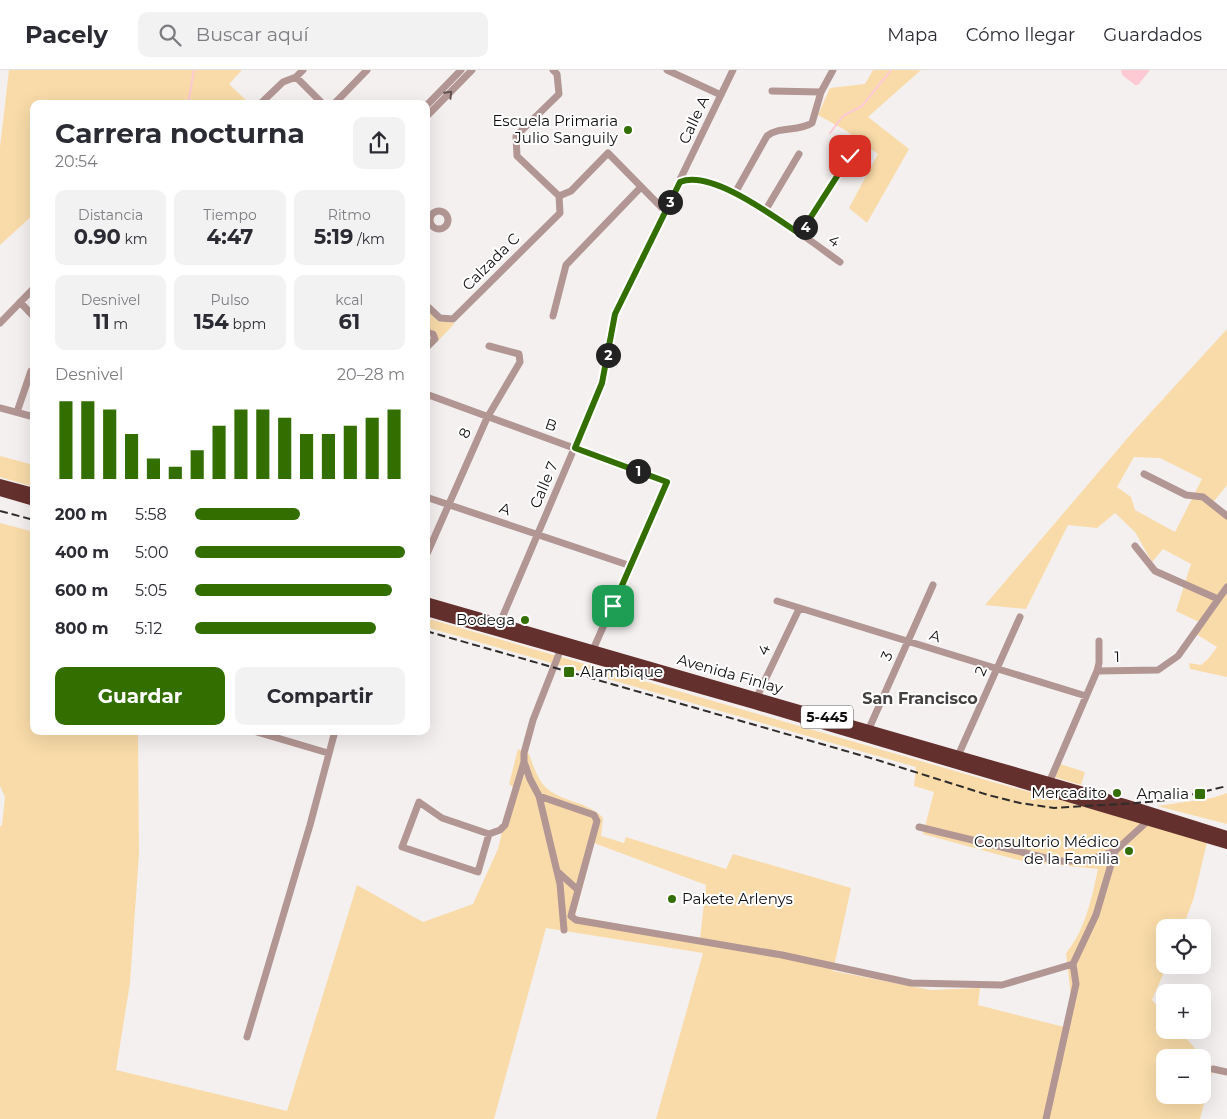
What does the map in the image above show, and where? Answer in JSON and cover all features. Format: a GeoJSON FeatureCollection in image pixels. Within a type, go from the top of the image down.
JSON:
{"type":"FeatureCollection","features":[{"type":"Feature","properties":{"kind":"highway"},"geometry":{"type":"LineString","coordinates":[[0,484],[30,492]]}},
{"type":"Feature","properties":{"kind":"highway"},"geometry":{"type":"LineString","coordinates":[[0,491],[30,500]]}},
{"type":"Feature","properties":{"kind":"highway","name":"Avenida Finlay"},"geometry":{"type":"LineString","coordinates":[[430,603],[498,627]]}},
{"type":"Feature","properties":{"kind":"highway","name":"Avenida Finlay"},"geometry":{"type":"LineString","coordinates":[[430,612],[498,627],[591,653],[1152,817],[1227,836]]}},
{"type":"Feature","properties":{"kind":"highway","name":"Avenida Finlay"},"geometry":{"type":"LineString","coordinates":[[1152,817],[1227,844]]}},
{"type":"Feature","properties":{"kind":"street"},"geometry":{"type":"LineString","coordinates":[[264,100],[283,82],[296,77],[303,70]]}},
{"type":"Feature","properties":{"kind":"street"},"geometry":{"type":"LineString","coordinates":[[338,100],[367,70]]}},
{"type":"Feature","properties":{"kind":"street"},"geometry":{"type":"LineString","coordinates":[[430,102],[461,70]]}},
{"type":"Feature","properties":{"kind":"street"},"geometry":{"type":"LineString","coordinates":[[430,113],[472,70]]}},
{"type":"Feature","properties":{"kind":"street"},"geometry":{"type":"LineString","coordinates":[[553,70],[558,74],[559,94],[516,136],[517,156],[559,196],[571,191],[608,153],[665,211]]}},
{"type":"Feature","properties":{"kind":"street"},"geometry":{"type":"LineString","coordinates":[[667,70],[680,73],[721,95]]}},
{"type":"Feature","properties":{"kind":"street","name":"Calle A"},"geometry":{"type":"LineString","coordinates":[[680,182],[733,70]]}},
{"type":"Feature","properties":{"kind":"street"},"geometry":{"type":"LineString","coordinates":[[735,193],[767,136],[772,131],[803,128],[812,123],[821,92],[833,70]]}},
{"type":"Feature","properties":{"kind":"street"},"geometry":{"type":"LineString","coordinates":[[296,77],[319,100]]}},
{"type":"Feature","properties":{"kind":"street"},"geometry":{"type":"LineString","coordinates":[[772,91],[821,92]]}},
{"type":"Feature","properties":{"kind":"street"},"geometry":{"type":"LineString","coordinates":[[765,211],[799,154]]}},
{"type":"Feature","properties":{"kind":"street"},"geometry":{"type":"LineString","coordinates":[[800,234],[850,156]]}},
{"type":"Feature","properties":{"kind":"street","name":"4"},"geometry":{"type":"LineString","coordinates":[[680,182],[688,178],[698,179],[735,193],[840,262]]}},
{"type":"Feature","properties":{"kind":"street","name":"Calle 7"},"geometry":{"type":"LineString","coordinates":[[498,627],[602,383],[615,314],[680,182]]}},
{"type":"Feature","properties":{"kind":"street"},"geometry":{"type":"LineString","coordinates":[[553,316],[566,265],[641,187]]}},
{"type":"Feature","properties":{"kind":"street","name":"Calzada C"},"geometry":{"type":"LineString","coordinates":[[430,309],[440,318],[453,319],[560,213],[559,196]]}},
{"type":"Feature","properties":{"kind":"street"},"geometry":{"type":"LineString","coordinates":[[0,323],[30,292]]}},
{"type":"Feature","properties":{"kind":"street"},"geometry":{"type":"LineString","coordinates":[[20,302],[30,313]]}},
{"type":"Feature","properties":{"kind":"street"},"geometry":{"type":"LineString","coordinates":[[430,333],[433,334],[434,339],[430,344]]}},
{"type":"Feature","properties":{"kind":"street","name":"8"},"geometry":{"type":"LineString","coordinates":[[430,547],[487,418],[520,362],[520,354],[489,346]]}},
{"type":"Feature","properties":{"kind":"street"},"geometry":{"type":"LineString","coordinates":[[17,412],[30,376]]}},
{"type":"Feature","properties":{"kind":"street","name":"B"},"geometry":{"type":"LineString","coordinates":[[430,396],[487,418],[667,482],[631,566]]}},
{"type":"Feature","properties":{"kind":"street"},"geometry":{"type":"LineString","coordinates":[[0,408],[30,416]]}},
{"type":"Feature","properties":{"kind":"street"},"geometry":{"type":"LineString","coordinates":[[1144,474],[1186,495],[1203,497],[1227,516]]}},
{"type":"Feature","properties":{"kind":"street","name":"A"},"geometry":{"type":"LineString","coordinates":[[430,498],[631,566]]}},
{"type":"Feature","properties":{"kind":"street"},"geometry":{"type":"LineString","coordinates":[[1135,546],[1155,571],[1218,599]]}},
{"type":"Feature","properties":{"kind":"street"},"geometry":{"type":"LineString","coordinates":[[591,653],[631,566]]}},
{"type":"Feature","properties":{"kind":"street","name":"3"},"geometry":{"type":"LineString","coordinates":[[867,734],[933,585]]}},
{"type":"Feature","properties":{"kind":"street","name":"1"},"geometry":{"type":"LineString","coordinates":[[1048,786],[1097,671],[1158,670],[1170,664],[1178,656],[1227,587]]}},
{"type":"Feature","properties":{"kind":"street","name":"A"},"geometry":{"type":"LineString","coordinates":[[777,601],[1086,696]]}},
{"type":"Feature","properties":{"kind":"street","name":"4"},"geometry":{"type":"LineString","coordinates":[[756,700],[799,609]]}},
{"type":"Feature","properties":{"kind":"street","name":"2"},"geometry":{"type":"LineString","coordinates":[[956,760],[1020,617]]}},
{"type":"Feature","properties":{"kind":"street"},"geometry":{"type":"LineString","coordinates":[[1097,671],[1099,641]]}},
{"type":"Feature","properties":{"kind":"street"},"geometry":{"type":"LineString","coordinates":[[488,834],[478,872],[402,846],[419,802],[442,818],[488,834],[500,830],[505,825],[524,762],[524,752],[533,720],[562,645]]}},
{"type":"Feature","properties":{"kind":"street"},"geometry":{"type":"LineString","coordinates":[[267,735],[328,753]]}},
{"type":"Feature","properties":{"kind":"street"},"geometry":{"type":"LineString","coordinates":[[246,1037],[310,825],[334,735]]}},
{"type":"Feature","properties":{"kind":"street"},"geometry":{"type":"LineString","coordinates":[[524,762],[539,796],[558,872],[564,930]]}},
{"type":"Feature","properties":{"kind":"street"},"geometry":{"type":"LineString","coordinates":[[539,796],[594,815],[597,822],[571,916],[576,920],[782,955],[910,984],[1002,985],[1073,964]]}},
{"type":"Feature","properties":{"kind":"street"},"geometry":{"type":"LineString","coordinates":[[918,827],[1058,861],[1085,862],[1115,851],[1152,817]]}},
{"type":"Feature","properties":{"kind":"street"},"geometry":{"type":"LineString","coordinates":[[1046,1119],[1076,984],[1073,964],[1096,915],[1115,851]]}},
{"type":"Feature","properties":{"kind":"street"},"geometry":{"type":"LineString","coordinates":[[558,872],[578,890]]}},
{"type":"Feature","properties":{"kind":"street"},"geometry":{"type":"LineString","coordinates":[[1213,1069],[1227,1072]]}},
{"type":"Feature","properties":{"kind":"shaded area"},"geometry":{"type":"Polygon","coordinates":[[[9,70],[242,70],[229,84],[246,100],[30,100],[30,218],[0,245],[0,147],[9,70]]]}},
{"type":"Feature","properties":{"kind":"shaded area"},"geometry":{"type":"Polygon","coordinates":[[[873,70],[921,70],[868,117],[909,149],[867,223],[849,208],[878,154],[845,130],[818,115],[830,88],[865,84],[873,70]]]}},
{"type":"Feature","properties":{"kind":"shaded area"},"geometry":{"type":"Polygon","coordinates":[[[1121,70],[1150,70],[1138,85],[1135,85],[1122,75],[1121,70]]]}},
{"type":"Feature","properties":{"kind":"shaded area"},"geometry":{"type":"Polygon","coordinates":[[[430,314],[438,321],[455,323],[438,341],[435,331],[430,330],[430,314]]]}},
{"type":"Feature","properties":{"kind":"shaded area"},"geometry":{"type":"Polygon","coordinates":[[[1227,329],[1227,485],[1211,505],[1227,519],[1227,677],[1190,669],[1189,663],[1201,665],[1217,647],[1196,634],[1203,624],[1176,611],[1191,564],[1163,549],[1152,562],[1135,532],[1115,513],[1097,528],[1068,525],[1026,609],[985,605],[1131,434],[1227,329]],[[1134,457],[1117,487],[1131,497],[1135,510],[1175,532],[1202,479],[1160,458],[1134,457]]]}},
{"type":"Feature","properties":{"kind":"shaded area"},"geometry":{"type":"Polygon","coordinates":[[[0,456],[30,464],[30,486],[0,477],[0,456]]]}},
{"type":"Feature","properties":{"kind":"shaded area"},"geometry":{"type":"Polygon","coordinates":[[[0,523],[30,531],[30,735],[138,735],[139,853],[130,983],[116,1070],[287,1111],[357,885],[423,922],[473,904],[498,849],[513,787],[509,784],[518,749],[529,754],[538,776],[547,789],[591,809],[603,818],[601,836],[624,843],[626,837],[726,869],[733,854],[851,888],[833,971],[931,990],[980,988],[978,1005],[1064,1027],[1071,996],[1066,953],[1083,924],[1098,869],[1022,861],[923,834],[934,792],[914,786],[916,767],[430,628],[430,619],[1007,786],[1208,838],[1194,897],[1186,919],[1156,919],[1156,974],[1163,974],[1159,984],[1156,984],[1156,991],[1152,1000],[1156,1004],[1156,1039],[1187,1039],[1196,1049],[1156,1049],[1156,1104],[1204,1104],[1200,1119],[656,1119],[703,953],[546,928],[494,1119],[0,1119],[0,827],[2,825],[5,797],[0,786],[0,523]],[[594,843],[575,916],[700,939],[706,885],[594,843]]]}},
{"type":"Feature","properties":{"kind":"shaded area"},"geometry":{"type":"Polygon","coordinates":[[[1060,764],[1085,772],[1081,785],[1054,777],[1060,764]]]}},
{"type":"Feature","properties":{"kind":"shaded area"},"geometry":{"type":"Polygon","coordinates":[[[1227,793],[1227,824],[1157,806],[1212,798],[1227,793]]]}},
{"type":"Feature","properties":{"kind":"waterway"},"geometry":{"type":"LineString","coordinates":[[189,100],[194,70]]}},
{"type":"Feature","properties":{"kind":"waterway"},"geometry":{"type":"LineString","coordinates":[[830,133],[843,116],[862,106],[891,70]]}},
{"type":"Feature","properties":{"kind":"railway"},"geometry":{"type":"LineString","coordinates":[[0,511],[30,519]]}},
{"type":"Feature","properties":{"kind":"railway"},"geometry":{"type":"LineString","coordinates":[[430,632],[874,759],[988,795],[1020,803],[1054,808],[1136,803],[1169,800],[1227,786]]}},
{"type":"Feature","properties":{"kind":"place","name":"Escuela Primaria Julio Sanguily"},"geometry":{"type":"Point","coordinates":[628,130]}},
{"type":"Feature","properties":{"kind":"place","name":"Bodega"},"geometry":{"type":"Point","coordinates":[525,620]}},
{"type":"Feature","properties":{"kind":"place","name":"Alambique"},"geometry":{"type":"Point","coordinates":[569,672]}},
{"type":"Feature","properties":{"kind":"place","name":"Mercadito"},"geometry":{"type":"Point","coordinates":[1117,793]}},
{"type":"Feature","properties":{"kind":"place","name":"Amalia"},"geometry":{"type":"Point","coordinates":[1200,794]}},
{"type":"Feature","properties":{"kind":"place","name":"Consultorio Médico de la Familia"},"geometry":{"type":"Point","coordinates":[1129,851]}},
{"type":"Feature","properties":{"kind":"place","name":"Pakete Arlenys"},"geometry":{"type":"Point","coordinates":[672,899]}},
{"type":"Feature","properties":{"kind":"district","name":"San Francisco"},"geometry":{"type":"Point","coordinates":[920,698]}},
{"type":"Feature","properties":{"kind":"route"},"geometry":{"type":"LineString","coordinates":[[613,606],[667,482],[575,448],[602,383],[615,314],[680,182],[688,178],[698,179],[735,193],[800,234],[850,156]]}}]}
